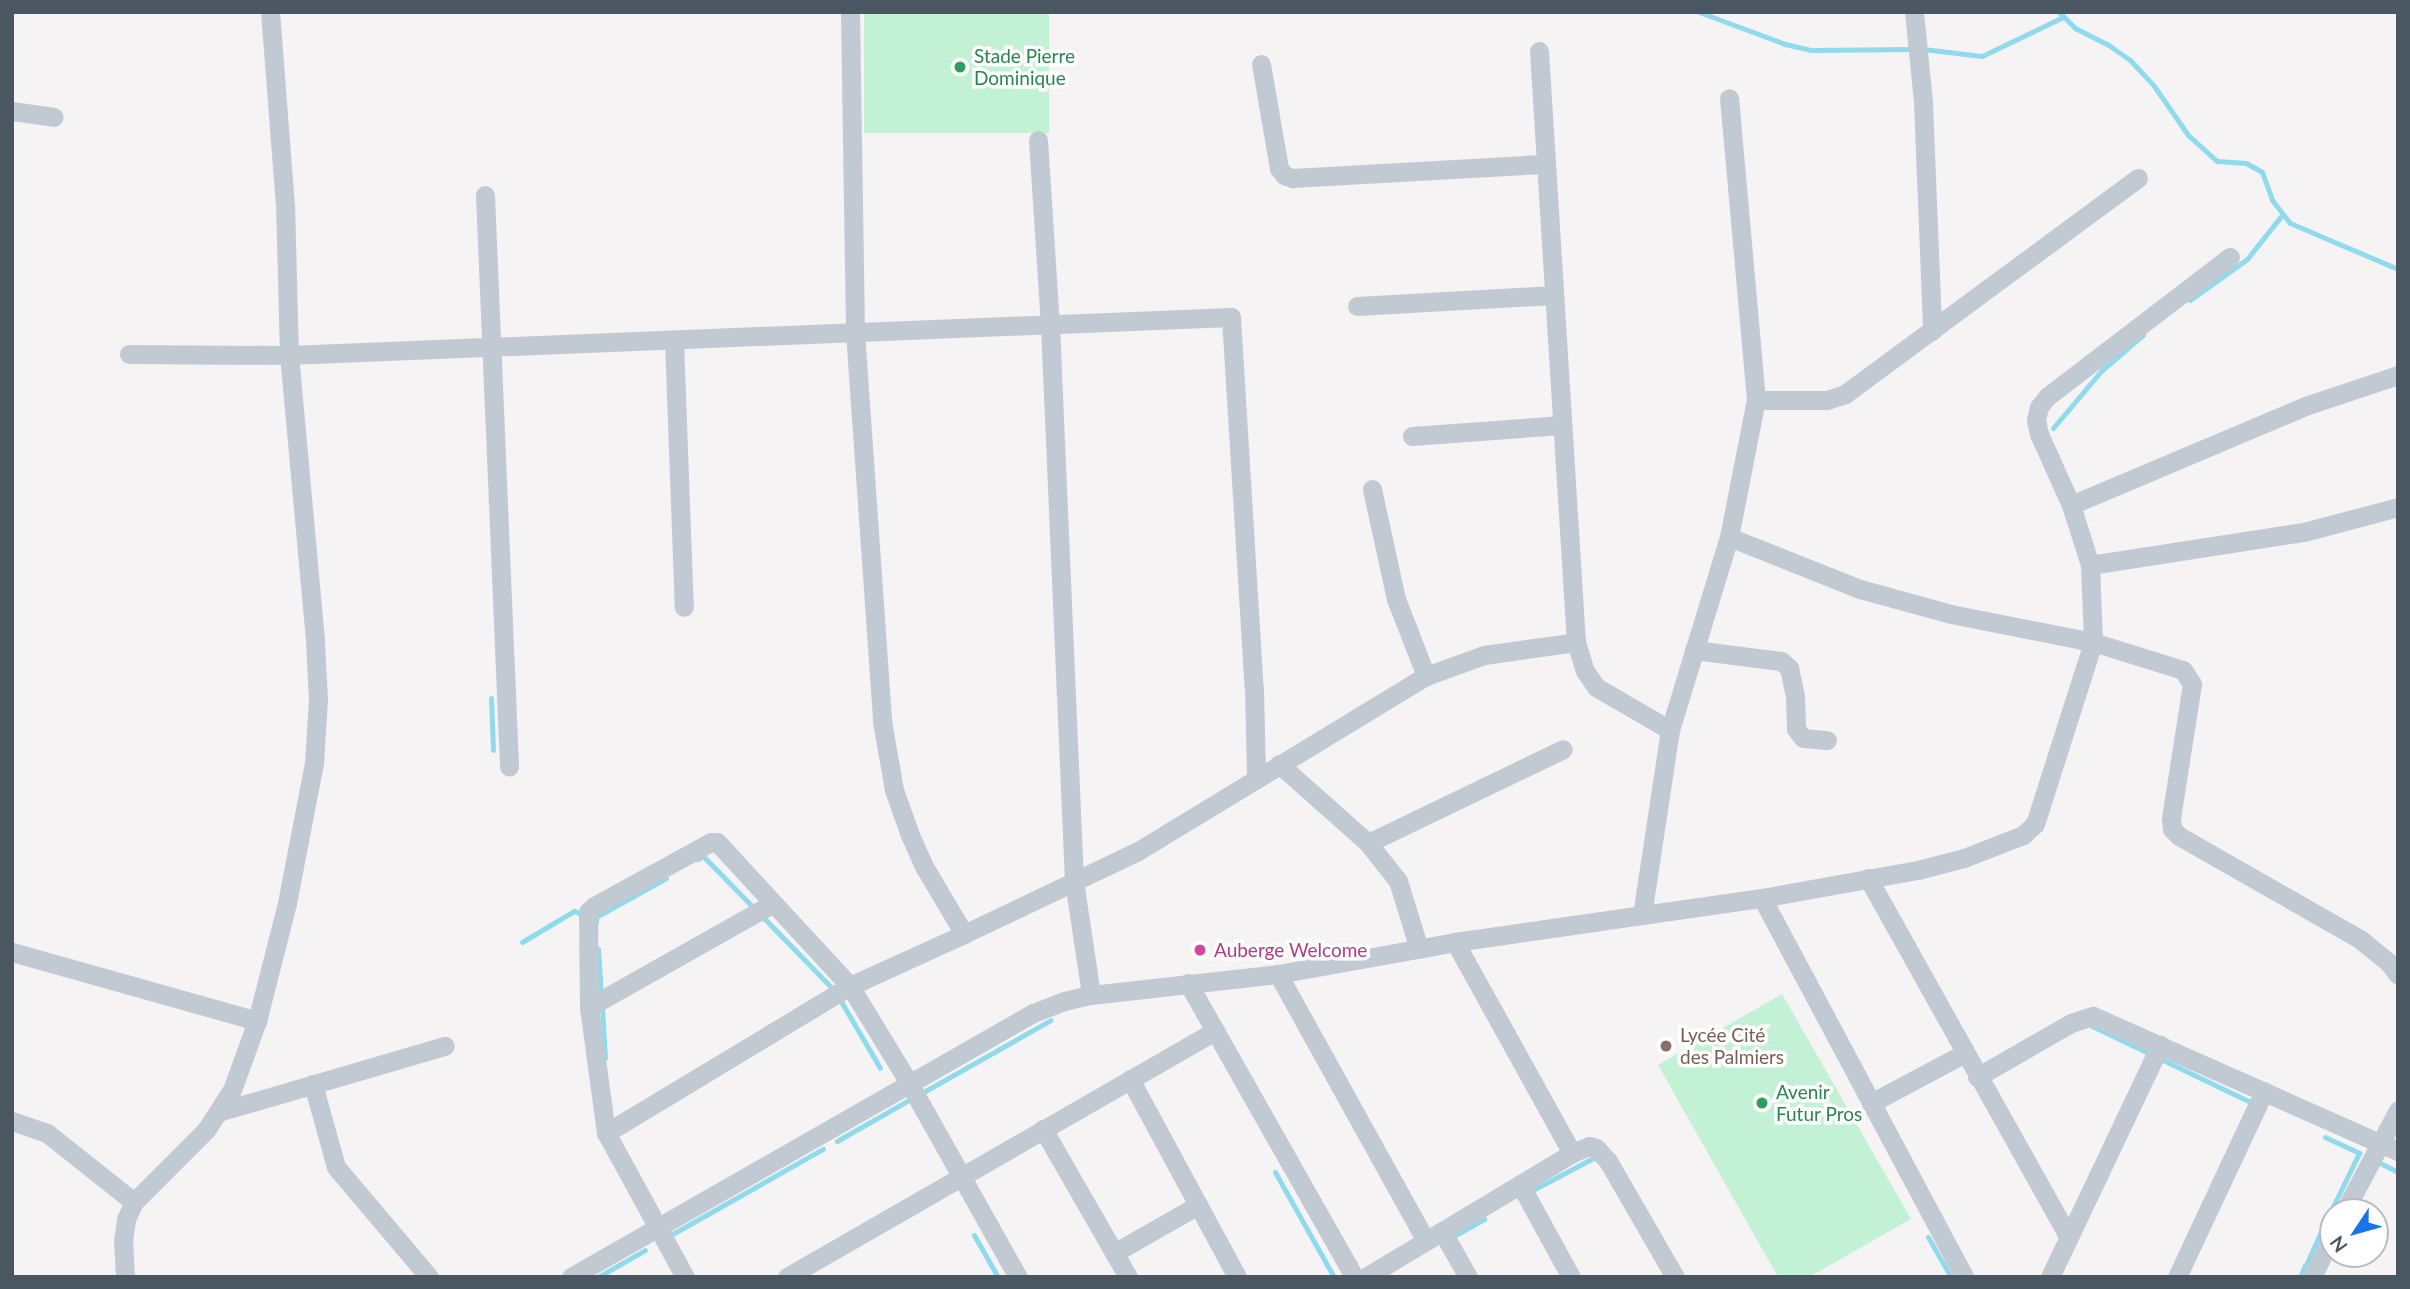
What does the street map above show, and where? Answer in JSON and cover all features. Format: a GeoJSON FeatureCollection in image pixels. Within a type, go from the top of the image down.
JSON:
{"type":"FeatureCollection","features":[{"type":"Feature","properties":{"kind":"street"},"geometry":{"type":"LineString","coordinates":[[125,1277],[123,1241],[126,1219],[134,1202],[222,1111],[257,1021],[302,833],[314,763],[318,700],[289,355],[285,206],[270,12]]}},
{"type":"Feature","properties":{"kind":"street"},"geometry":{"type":"LineString","coordinates":[[850,12],[855,332],[887,758],[909,835],[964,934]]}},
{"type":"Feature","properties":{"kind":"street"},"geometry":{"type":"LineString","coordinates":[[1914,12],[1923,102],[1932,331]]}},
{"type":"Feature","properties":{"kind":"street"},"geometry":{"type":"LineString","coordinates":[[1539,51],[1576,642],[1585,671],[1596,687],[1670,730]]}},
{"type":"Feature","properties":{"kind":"street"},"geometry":{"type":"LineString","coordinates":[[1261,64],[1279,168],[1284,175],[1292,178],[1546,164]]}},
{"type":"Feature","properties":{"kind":"street"},"geometry":{"type":"LineString","coordinates":[[1642,915],[1670,730],[1729,537],[1756,400],[1729,98]]}},
{"type":"Feature","properties":{"kind":"street"},"geometry":{"type":"LineString","coordinates":[[12,111],[54,117]]}},
{"type":"Feature","properties":{"kind":"street"},"geometry":{"type":"LineString","coordinates":[[1038,141],[1050,324],[1074,881],[1090,995]]}},
{"type":"Feature","properties":{"kind":"street"},"geometry":{"type":"LineString","coordinates":[[1756,400],[1827,400],[1845,394],[2138,178]]}},
{"type":"Feature","properties":{"kind":"street"},"geometry":{"type":"LineString","coordinates":[[485,195],[509,766]]}},
{"type":"Feature","properties":{"kind":"street"},"geometry":{"type":"LineString","coordinates":[[571,1277],[1033,1013],[1090,995],[1278,974],[1455,942],[1762,898],[1918,870],[1964,858],[2031,830],[2093,642],[2090,565],[2071,505],[2039,434],[2036,419],[2039,407],[2048,396],[2230,257]]}},
{"type":"Feature","properties":{"kind":"street"},"geometry":{"type":"LineString","coordinates":[[1357,306],[1554,295]]}},
{"type":"Feature","properties":{"kind":"street"},"geometry":{"type":"LineString","coordinates":[[129,354],[289,355],[1231,317],[1254,688],[1256,779]]}},
{"type":"Feature","properties":{"kind":"street"},"geometry":{"type":"LineString","coordinates":[[674,340],[684,607]]}},
{"type":"Feature","properties":{"kind":"street"},"geometry":{"type":"LineString","coordinates":[[2071,505],[2308,405],[2398,375]]}},
{"type":"Feature","properties":{"kind":"street"},"geometry":{"type":"LineString","coordinates":[[1412,436],[1562,425]]}},
{"type":"Feature","properties":{"kind":"street"},"geometry":{"type":"LineString","coordinates":[[1372,489],[1396,599],[1426,676]]}},
{"type":"Feature","properties":{"kind":"street"},"geometry":{"type":"LineString","coordinates":[[2090,565],[2304,532],[2398,507]]}},
{"type":"Feature","properties":{"kind":"street"},"geometry":{"type":"LineString","coordinates":[[1729,537],[1860,589],[1951,614],[2093,642],[2183,670],[2192,684],[2171,818],[2172,829],[2179,836],[2361,940],[2388,962],[2398,975]]}},
{"type":"Feature","properties":{"kind":"street"},"geometry":{"type":"LineString","coordinates":[[606,1133],[850,986],[1138,851],[1426,676],[1484,656],[1576,642]]}},
{"type":"Feature","properties":{"kind":"street"},"geometry":{"type":"LineString","coordinates":[[1695,650],[1781,661],[1789,668],[1795,696],[1796,729],[1803,738],[1827,740]]}},
{"type":"Feature","properties":{"kind":"street"},"geometry":{"type":"LineString","coordinates":[[1368,844],[1563,749]]}},
{"type":"Feature","properties":{"kind":"street"},"geometry":{"type":"LineString","coordinates":[[1279,764],[1368,844],[1398,881],[1419,949]]}},
{"type":"Feature","properties":{"kind":"street"},"geometry":{"type":"LineString","coordinates":[[685,1277],[606,1133],[589,1007],[586,919],[594,906],[710,842],[717,842],[850,986],[909,1083],[1018,1277]]}},
{"type":"Feature","properties":{"kind":"street"},"geometry":{"type":"LineString","coordinates":[[1868,878],[1964,1054],[2069,1237]]}},
{"type":"Feature","properties":{"kind":"street"},"geometry":{"type":"LineString","coordinates":[[1762,898],[1964,1277]]}},
{"type":"Feature","properties":{"kind":"street"},"geometry":{"type":"LineString","coordinates":[[589,1007],[772,904]]}},
{"type":"Feature","properties":{"kind":"street"},"geometry":{"type":"LineString","coordinates":[[1455,942],[1572,1153]]}},
{"type":"Feature","properties":{"kind":"street"},"geometry":{"type":"LineString","coordinates":[[12,952],[257,1021]]}},
{"type":"Feature","properties":{"kind":"street"},"geometry":{"type":"LineString","coordinates":[[1278,974],[1434,1236],[1468,1277]]}},
{"type":"Feature","properties":{"kind":"street"},"geometry":{"type":"LineString","coordinates":[[1188,983],[1354,1277]]}},
{"type":"Feature","properties":{"kind":"street"},"geometry":{"type":"LineString","coordinates":[[1977,1077],[2071,1023],[2093,1016],[2398,1151]]}},
{"type":"Feature","properties":{"kind":"street"},"geometry":{"type":"LineString","coordinates":[[788,1276],[1215,1031]]}},
{"type":"Feature","properties":{"kind":"street"},"geometry":{"type":"LineString","coordinates":[[2050,1277],[2160,1045]]}},
{"type":"Feature","properties":{"kind":"street"},"geometry":{"type":"LineString","coordinates":[[222,1111],[445,1046]]}},
{"type":"Feature","properties":{"kind":"street"},"geometry":{"type":"LineString","coordinates":[[1871,1103],[1964,1054]]}},
{"type":"Feature","properties":{"kind":"street"},"geometry":{"type":"LineString","coordinates":[[1130,1079],[1237,1277]]}},
{"type":"Feature","properties":{"kind":"street"},"geometry":{"type":"LineString","coordinates":[[313,1084],[336,1167],[429,1277]]}},
{"type":"Feature","properties":{"kind":"street"},"geometry":{"type":"LineString","coordinates":[[2177,1277],[2264,1091]]}},
{"type":"Feature","properties":{"kind":"street"},"geometry":{"type":"LineString","coordinates":[[2351,1198],[2398,1110]]}},
{"type":"Feature","properties":{"kind":"street"},"geometry":{"type":"LineString","coordinates":[[12,1121],[47,1133],[134,1202]]}},
{"type":"Feature","properties":{"kind":"street"},"geometry":{"type":"LineString","coordinates":[[1043,1129],[1128,1277]]}},
{"type":"Feature","properties":{"kind":"street"},"geometry":{"type":"LineString","coordinates":[[1366,1277],[1572,1153],[1589,1146],[1604,1154],[1675,1277]]}},
{"type":"Feature","properties":{"kind":"street"},"geometry":{"type":"LineString","coordinates":[[1520,1184],[1571,1277]]}},
{"type":"Feature","properties":{"kind":"street"},"geometry":{"type":"LineString","coordinates":[[1114,1253],[1198,1205]]}},
{"type":"Feature","properties":{"kind":"green space","name":"Stade Pierre Dominique"},"geometry":{"type":"Polygon","coordinates":[[[864,12],[1049,12],[1049,133],[864,133],[864,12]]]}},
{"type":"Feature","properties":{"kind":"green space","name":"Avenir Futur Pros"},"geometry":{"type":"Polygon","coordinates":[[[1782,994],[1911,1219],[1809,1277],[1778,1277],[1658,1065],[1782,994]]]}},
{"type":"Feature","properties":{"kind":"waterway"},"geometry":{"type":"LineString","coordinates":[[1699,12],[1785,44],[1811,50],[1913,49]]}},
{"type":"Feature","properties":{"kind":"waterway"},"geometry":{"type":"LineString","coordinates":[[2059,12],[2075,28],[2107,44],[2130,60],[2154,86],[2188,135],[2217,161],[2246,163],[2262,172],[2272,200],[2290,223],[2398,269]]}},
{"type":"Feature","properties":{"kind":"waterway"},"geometry":{"type":"LineString","coordinates":[[1923,49],[1982,56],[2063,17]]}},
{"type":"Feature","properties":{"kind":"waterway"},"geometry":{"type":"LineString","coordinates":[[2190,300],[2247,259],[2282,215]]}},
{"type":"Feature","properties":{"kind":"waterway"},"geometry":{"type":"LineString","coordinates":[[2053,428],[2102,370],[2143,335]]}},
{"type":"Feature","properties":{"kind":"waterway"},"geometry":{"type":"LineString","coordinates":[[491,698],[493,750]]}},
{"type":"Feature","properties":{"kind":"waterway"},"geometry":{"type":"LineString","coordinates":[[698,859],[703,856],[753,907]]}},
{"type":"Feature","properties":{"kind":"waterway"},"geometry":{"type":"LineString","coordinates":[[596,922],[596,917],[666,878]]}},
{"type":"Feature","properties":{"kind":"waterway"},"geometry":{"type":"LineString","coordinates":[[522,942],[574,911],[579,913]]}},
{"type":"Feature","properties":{"kind":"waterway"},"geometry":{"type":"LineString","coordinates":[[760,914],[834,990]]}},
{"type":"Feature","properties":{"kind":"waterway"},"geometry":{"type":"LineString","coordinates":[[598,949],[601,995]]}},
{"type":"Feature","properties":{"kind":"waterway"},"geometry":{"type":"LineString","coordinates":[[839,998],[880,1068]]}},
{"type":"Feature","properties":{"kind":"waterway"},"geometry":{"type":"LineString","coordinates":[[602,1008],[605,1058]]}},
{"type":"Feature","properties":{"kind":"waterway"},"geometry":{"type":"LineString","coordinates":[[920,1094],[1051,1020]]}},
{"type":"Feature","properties":{"kind":"waterway"},"geometry":{"type":"LineString","coordinates":[[2092,1026],[2253,1103]]}},
{"type":"Feature","properties":{"kind":"waterway"},"geometry":{"type":"LineString","coordinates":[[837,1141],[907,1101]]}},
{"type":"Feature","properties":{"kind":"waterway"},"geometry":{"type":"LineString","coordinates":[[2325,1137],[2359,1153],[2337,1198]]}},
{"type":"Feature","properties":{"kind":"waterway"},"geometry":{"type":"LineString","coordinates":[[669,1236],[823,1149]]}},
{"type":"Feature","properties":{"kind":"waterway"},"geometry":{"type":"LineString","coordinates":[[1529,1192],[1597,1156]]}},
{"type":"Feature","properties":{"kind":"waterway"},"geometry":{"type":"LineString","coordinates":[[2380,1163],[2398,1172]]}},
{"type":"Feature","properties":{"kind":"waterway"},"geometry":{"type":"LineString","coordinates":[[1275,1172],[1334,1277]]}},
{"type":"Feature","properties":{"kind":"waterway"},"geometry":{"type":"LineString","coordinates":[[1450,1238],[1484,1219]]}},
{"type":"Feature","properties":{"kind":"waterway"},"geometry":{"type":"LineString","coordinates":[[974,1235],[998,1277]]}},
{"type":"Feature","properties":{"kind":"waterway"},"geometry":{"type":"LineString","coordinates":[[2307,1263],[2319,1236]]}},
{"type":"Feature","properties":{"kind":"waterway"},"geometry":{"type":"LineString","coordinates":[[1928,1237],[1951,1277]]}},
{"type":"Feature","properties":{"kind":"waterway"},"geometry":{"type":"LineString","coordinates":[[598,1277],[645,1250]]}},
{"type":"Feature","properties":{"kind":"waterway"},"geometry":{"type":"LineString","coordinates":[[2300,1277],[2305,1265]]}},
{"type":"Feature","properties":{"kind":"place","name":"Stade Pierre Dominique"},"geometry":{"type":"Point","coordinates":[960,67]}},
{"type":"Feature","properties":{"kind":"place","name":"Auberge Welcome"},"geometry":{"type":"Point","coordinates":[1200,950]}},
{"type":"Feature","properties":{"kind":"place","name":"Lycée Cité des Palmiers"},"geometry":{"type":"Point","coordinates":[1666,1046]}},
{"type":"Feature","properties":{"kind":"place","name":"Avenir Futur Pros"},"geometry":{"type":"Point","coordinates":[1762,1103]}}]}
